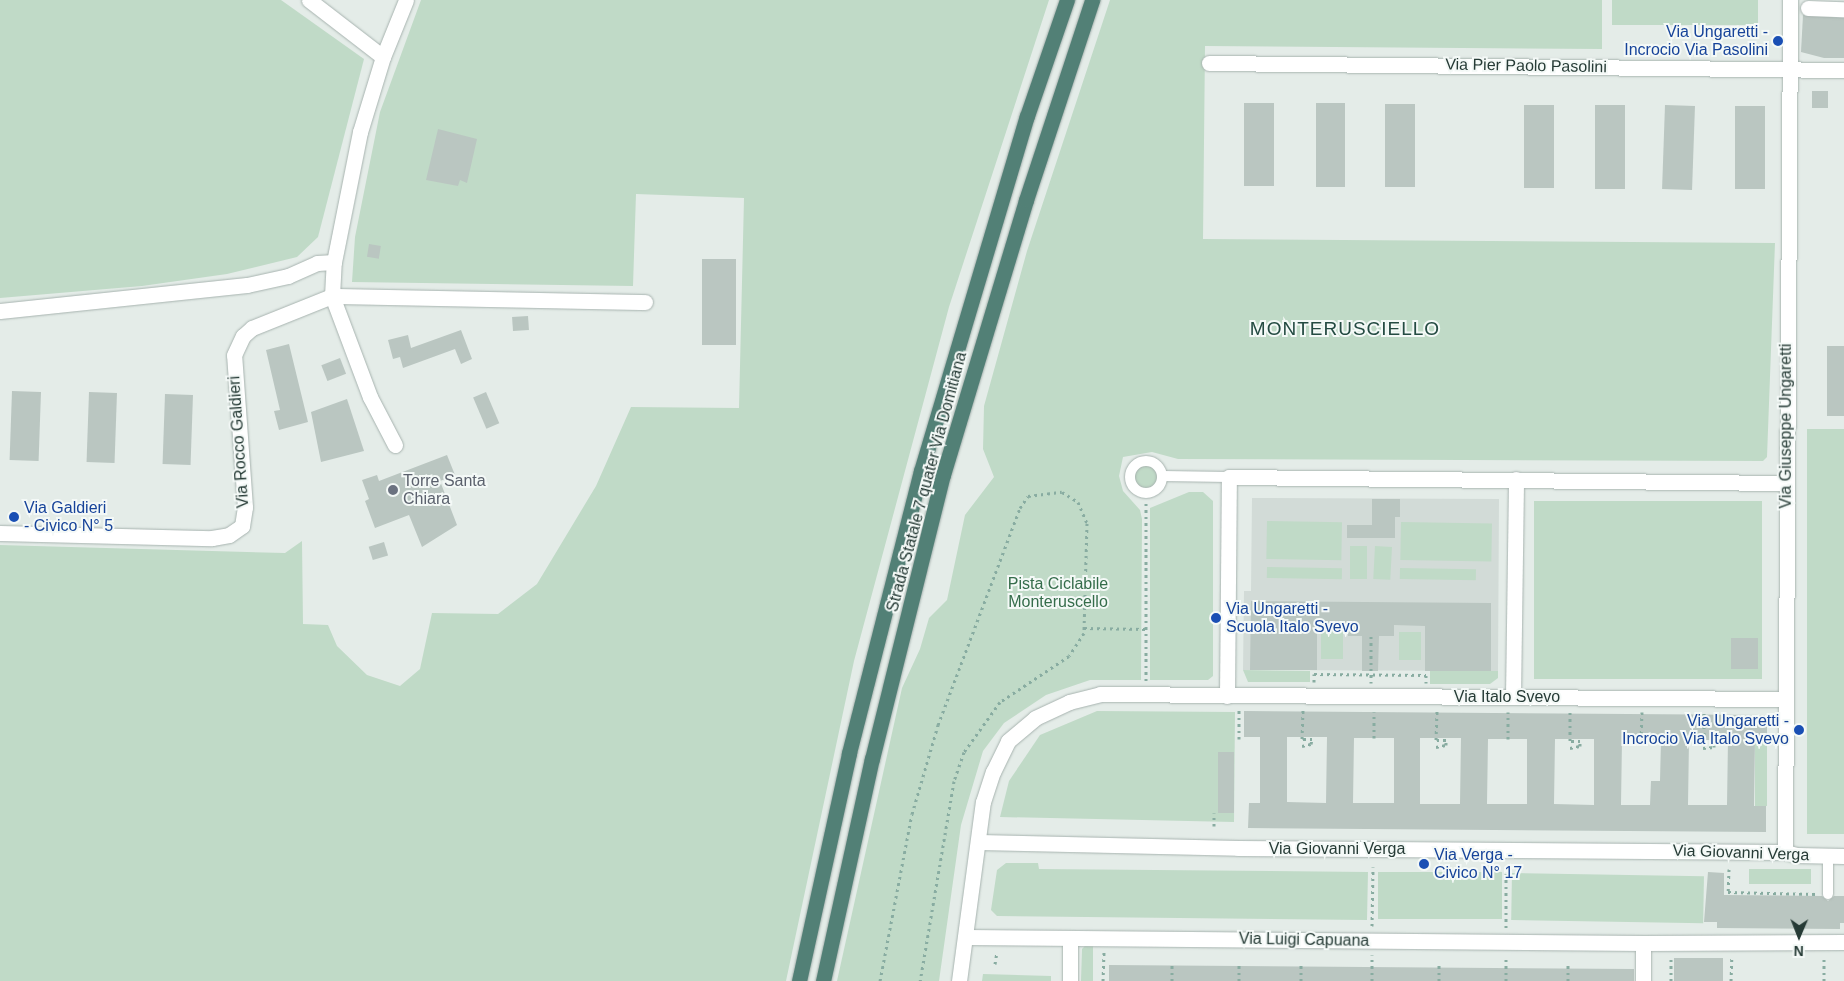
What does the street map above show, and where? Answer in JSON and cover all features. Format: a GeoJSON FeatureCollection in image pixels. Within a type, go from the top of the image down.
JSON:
{"type":"FeatureCollection","features":[{"type":"Feature","properties":{"kind":"highway","name":"Strada Statale 7 quater Via Domitiana"},"geometry":{"type":"LineString","coordinates":[[799,981],[849,753],[921,470],[1027,116],[1067,0]]}},
{"type":"Feature","properties":{"kind":"highway","name":"Strada Statale 7 quater Via Domitiana"},"geometry":{"type":"LineString","coordinates":[[823,981],[872,759],[943,475],[1026,200],[1092,0]]}},
{"type":"Feature","properties":{"kind":"street"},"geometry":{"type":"LineString","coordinates":[[308,0],[383,57]]}},
{"type":"Feature","properties":{"kind":"street"},"geometry":{"type":"LineString","coordinates":[[395,446],[370,397],[332,296],[334,262],[360,132],[383,57],[406,0]]}},
{"type":"Feature","properties":{"kind":"street","name":"Via Giuseppe Ungaretti"},"geometry":{"type":"LineString","coordinates":[[1785,852],[1785,483],[1790,0]]}},
{"type":"Feature","properties":{"kind":"street"},"geometry":{"type":"LineString","coordinates":[[1808,8],[1844,9]]}},
{"type":"Feature","properties":{"kind":"street","name":"Via Pier Paolo Pasolini"},"geometry":{"type":"LineString","coordinates":[[1209,63],[1844,70]]}},
{"type":"Feature","properties":{"kind":"street"},"geometry":{"type":"LineString","coordinates":[[0,311],[238,287],[288,276],[317,263],[334,262]]}},
{"type":"Feature","properties":{"kind":"street"},"geometry":{"type":"LineString","coordinates":[[332,296],[645,302]]}},
{"type":"Feature","properties":{"kind":"street","name":"Via Rocco Galdieri"},"geometry":{"type":"LineString","coordinates":[[0,533],[212,538],[236,532],[242,526],[245,517],[233,366],[238,346],[243,336],[258,325],[332,296]]}},
{"type":"Feature","properties":{"kind":"street"},"geometry":{"type":"LineString","coordinates":[[1227,696],[1229,477],[1785,483]]}},
{"type":"Feature","properties":{"kind":"street"},"geometry":{"type":"LineString","coordinates":[[1511,704],[1516,480]]}},
{"type":"Feature","properties":{"kind":"street","name":"Via Italo Svevo"},"geometry":{"type":"LineString","coordinates":[[959,981],[983,802],[993,772],[1008,742],[1035,718],[1069,702],[1100,694],[1511,704],[1786,699]]}},
{"type":"Feature","properties":{"kind":"street","name":"Via Giovanni Verga"},"geometry":{"type":"LineString","coordinates":[[979,842],[1228,848],[1785,852],[1796,856],[1844,856]]}},
{"type":"Feature","properties":{"kind":"street","name":"Via Luigi Capuana"},"geometry":{"type":"LineString","coordinates":[[966,936],[1643,943],[1844,942]]}},
{"type":"Feature","properties":{"kind":"street"},"geometry":{"type":"LineString","coordinates":[[1070,938],[1070,981]]}},
{"type":"Feature","properties":{"kind":"street"},"geometry":{"type":"LineString","coordinates":[[1643,943],[1643,981]]}},
{"type":"Feature","properties":{"kind":"lane"},"geometry":{"type":"LineString","coordinates":[[1163,476],[1229,477]]}},
{"type":"Feature","properties":{"kind":"lane"},"geometry":{"type":"LineString","coordinates":[[1828,856],[1828,894]]}},
{"type":"Feature","properties":{"kind":"path"},"geometry":{"type":"LineString","coordinates":[[880,981],[924,765],[1020,508],[1028,496],[1039,492],[1062,492],[1072,496],[1083,509],[1086,523],[1084,630],[1146,629]]}},
{"type":"Feature","properties":{"kind":"path"},"geometry":{"type":"LineString","coordinates":[[1146,502],[1146,683]]}},
{"type":"Feature","properties":{"kind":"path"},"geometry":{"type":"LineString","coordinates":[[1371,636],[1371,674]]}},
{"type":"Feature","properties":{"kind":"path"},"geometry":{"type":"LineString","coordinates":[[1314,685],[1314,674],[1371,674],[1426,675],[1426,686]]}},
{"type":"Feature","properties":{"kind":"path"},"geometry":{"type":"LineString","coordinates":[[1508,739],[1511,704]]}},
{"type":"Feature","properties":{"kind":"path"},"geometry":{"type":"LineString","coordinates":[[1239,708],[1239,739]]}},
{"type":"Feature","properties":{"kind":"path"},"geometry":{"type":"LineString","coordinates":[[1302,746],[1312,744],[1312,739],[1302,739],[1303,709]]}},
{"type":"Feature","properties":{"kind":"path"},"geometry":{"type":"LineString","coordinates":[[1374,710],[1374,738]]}},
{"type":"Feature","properties":{"kind":"path"},"geometry":{"type":"LineString","coordinates":[[1436,747],[1446,745],[1446,740],[1436,740],[1437,710]]}},
{"type":"Feature","properties":{"kind":"path"},"geometry":{"type":"LineString","coordinates":[[1570,711],[1570,741],[1580,741],[1580,746],[1570,748]]}},
{"type":"Feature","properties":{"kind":"path"},"geometry":{"type":"LineString","coordinates":[[1641,740],[1642,711]]}},
{"type":"Feature","properties":{"kind":"path"},"geometry":{"type":"LineString","coordinates":[[1703,748],[1714,746],[1714,742],[1704,742],[1704,712]]}},
{"type":"Feature","properties":{"kind":"path"},"geometry":{"type":"LineString","coordinates":[[1214,813],[1214,826]]}},
{"type":"Feature","properties":{"kind":"path"},"geometry":{"type":"LineString","coordinates":[[1372,924],[1373,867]]}},
{"type":"Feature","properties":{"kind":"path"},"geometry":{"type":"LineString","coordinates":[[1506,869],[1506,926]]}},
{"type":"Feature","properties":{"kind":"path"},"geometry":{"type":"LineString","coordinates":[[1729,869],[1728,892],[1828,894]]}},
{"type":"Feature","properties":{"kind":"path"},"geometry":{"type":"LineString","coordinates":[[1671,953],[1671,981]]}},
{"type":"Feature","properties":{"kind":"path"},"geometry":{"type":"LineString","coordinates":[[1732,953],[1732,981]]}},
{"type":"Feature","properties":{"kind":"path"},"geometry":{"type":"LineString","coordinates":[[1824,954],[1824,981]]}},
{"type":"Feature","properties":{"kind":"path"},"geometry":{"type":"LineString","coordinates":[[1103,981],[1104,962]]}},
{"type":"Feature","properties":{"kind":"path"},"geometry":{"type":"LineString","coordinates":[[1172,963],[1172,981]]}},
{"type":"Feature","properties":{"kind":"path"},"geometry":{"type":"LineString","coordinates":[[1239,963],[1239,981]]}},
{"type":"Feature","properties":{"kind":"path"},"geometry":{"type":"LineString","coordinates":[[1301,964],[1301,981]]}},
{"type":"Feature","properties":{"kind":"path"},"geometry":{"type":"LineString","coordinates":[[1372,981],[1373,964]]}},
{"type":"Feature","properties":{"kind":"path"},"geometry":{"type":"LineString","coordinates":[[1439,964],[1439,981]]}},
{"type":"Feature","properties":{"kind":"path"},"geometry":{"type":"LineString","coordinates":[[1506,965],[1506,981]]}},
{"type":"Feature","properties":{"kind":"path"},"geometry":{"type":"LineString","coordinates":[[1568,965],[1568,981]]}},
{"type":"Feature","properties":{"kind":"shaded area"},"geometry":{"type":"Polygon","coordinates":[[[1252,498],[1499,499],[1498,671],[1243,670],[1244,591],[1251,591],[1252,498]]]}},
{"type":"Feature","properties":{"kind":"green space"},"geometry":{"type":"Polygon","coordinates":[[[0,0],[281,0],[364,59],[318,237],[297,257],[227,274],[142,286],[0,298],[0,0]]]}},
{"type":"Feature","properties":{"kind":"green space"},"geometry":{"type":"Polygon","coordinates":[[[421,0],[1049,0],[949,307],[854,661],[786,981],[0,981],[0,545],[285,553],[302,541],[303,624],[328,625],[337,646],[367,675],[400,686],[420,669],[432,613],[498,614],[537,584],[596,486],[631,407],[739,408],[744,198],[636,194],[633,286],[352,282],[355,237],[380,112],[421,0]]]}},
{"type":"Feature","properties":{"kind":"green space","name":"Pista Ciclabile Monteruscello"},"geometry":{"type":"Polygon","coordinates":[[[1110,0],[1602,0],[1602,49],[1205,46],[1203,239],[1775,243],[1767,457],[1763,461],[1178,459],[1152,452],[1123,457],[1119,476],[1123,491],[1140,510],[1142,519],[1141,680],[1090,680],[1046,695],[1004,723],[983,751],[961,825],[939,981],[837,981],[902,688],[920,649],[929,618],[947,600],[965,515],[994,477],[983,449],[984,406],[1027,251],[1110,0]]]}},
{"type":"Feature","properties":{"kind":"green space"},"geometry":{"type":"Polygon","coordinates":[[[1612,0],[1758,0],[1758,25],[1612,25],[1612,0]]]}},
{"type":"Feature","properties":{"kind":"green space"},"geometry":{"type":"Polygon","coordinates":[[[1807,429],[1844,429],[1844,834],[1807,834],[1807,429]]]}},
{"type":"Feature","properties":{"kind":"green space"},"geometry":{"type":"Polygon","coordinates":[[[1146,464],[1155,467],[1158,476],[1155,485],[1146,488],[1137,485],[1134,476],[1137,467],[1146,464]]]}},
{"type":"Feature","properties":{"kind":"green space"},"geometry":{"type":"Polygon","coordinates":[[[1189,492],[1203,492],[1213,501],[1213,676],[1208,680],[1150,680],[1150,508],[1189,492]]]}},
{"type":"Feature","properties":{"kind":"green space"},"geometry":{"type":"Polygon","coordinates":[[[1534,501],[1762,501],[1762,679],[1534,679],[1534,501]]]}},
{"type":"Feature","properties":{"kind":"green space"},"geometry":{"type":"Polygon","coordinates":[[[1267,521],[1342,522],[1341,560],[1266,559],[1267,521]]]}},
{"type":"Feature","properties":{"kind":"green space"},"geometry":{"type":"Polygon","coordinates":[[[1401,522],[1492,524],[1491,562],[1400,560],[1401,522]]]}},
{"type":"Feature","properties":{"kind":"green space"},"geometry":{"type":"Polygon","coordinates":[[[1350,546],[1367,546],[1367,579],[1350,579],[1350,546]]]}},
{"type":"Feature","properties":{"kind":"green space"},"geometry":{"type":"Polygon","coordinates":[[[1375,546],[1392,547],[1390,580],[1373,579],[1375,546]]]}},
{"type":"Feature","properties":{"kind":"green space"},"geometry":{"type":"Polygon","coordinates":[[[1267,567],[1342,568],[1342,579],[1267,578],[1267,567]]]}},
{"type":"Feature","properties":{"kind":"green space"},"geometry":{"type":"Polygon","coordinates":[[[1400,568],[1476,569],[1476,580],[1400,579],[1400,568]]]}},
{"type":"Feature","properties":{"kind":"green space"},"geometry":{"type":"Polygon","coordinates":[[[1321,631],[1343,631],[1343,659],[1321,659],[1321,631]]]}},
{"type":"Feature","properties":{"kind":"green space"},"geometry":{"type":"Polygon","coordinates":[[[1399,632],[1421,632],[1421,660],[1399,660],[1399,632]]]}},
{"type":"Feature","properties":{"kind":"green space"},"geometry":{"type":"Polygon","coordinates":[[[1243,670],[1310,671],[1310,682],[1248,682],[1243,670]]]}},
{"type":"Feature","properties":{"kind":"green space"},"geometry":{"type":"Polygon","coordinates":[[[1430,671],[1498,671],[1498,678],[1490,684],[1430,684],[1430,671]]]}},
{"type":"Feature","properties":{"kind":"green space"},"geometry":{"type":"Polygon","coordinates":[[[1097,711],[1235,712],[1234,822],[1000,817],[1009,781],[1040,735],[1097,711]]]}},
{"type":"Feature","properties":{"kind":"green space"},"geometry":{"type":"Polygon","coordinates":[[[1755,740],[1767,740],[1767,806],[1755,806],[1755,740]]]}},
{"type":"Feature","properties":{"kind":"green space"},"geometry":{"type":"Polygon","coordinates":[[[1006,863],[1038,863],[1039,869],[1368,872],[1367,920],[997,916],[991,910],[997,870],[1006,863]]]}},
{"type":"Feature","properties":{"kind":"green space"},"geometry":{"type":"Polygon","coordinates":[[[1749,869],[1811,869],[1811,884],[1749,884],[1749,869]]]}},
{"type":"Feature","properties":{"kind":"green space"},"geometry":{"type":"Polygon","coordinates":[[[1378,872],[1502,872],[1502,919],[1378,919],[1378,872]]]}},
{"type":"Feature","properties":{"kind":"green space"},"geometry":{"type":"Polygon","coordinates":[[[1512,873],[1704,876],[1703,923],[1511,920],[1512,873]]]}},
{"type":"Feature","properties":{"kind":"green space"},"geometry":{"type":"Polygon","coordinates":[[[1085,946],[1093,946],[1093,981],[1081,981],[1082,949],[1085,946]]]}},
{"type":"Feature","properties":{"kind":"green space"},"geometry":{"type":"Polygon","coordinates":[[[983,974],[1051,976],[1051,981],[982,981],[983,974]]]}},
{"type":"Feature","properties":{"kind":"building"},"geometry":{"type":"Polygon","coordinates":[[[1803,15],[1844,18],[1844,58],[1824,58],[1801,52],[1803,15]]]}},
{"type":"Feature","properties":{"kind":"building"},"geometry":{"type":"Polygon","coordinates":[[[1812,91],[1828,91],[1828,108],[1812,108],[1812,91]]]}},
{"type":"Feature","properties":{"kind":"building"},"geometry":{"type":"Polygon","coordinates":[[[1244,103],[1274,103],[1274,186],[1244,186],[1244,103]]]}},
{"type":"Feature","properties":{"kind":"building"},"geometry":{"type":"Polygon","coordinates":[[[1316,103],[1345,103],[1345,187],[1316,187],[1316,103]]]}},
{"type":"Feature","properties":{"kind":"building"},"geometry":{"type":"Polygon","coordinates":[[[1385,104],[1415,104],[1415,187],[1385,187],[1385,104]]]}},
{"type":"Feature","properties":{"kind":"building"},"geometry":{"type":"Polygon","coordinates":[[[1524,105],[1554,105],[1554,188],[1524,188],[1524,105]]]}},
{"type":"Feature","properties":{"kind":"building"},"geometry":{"type":"Polygon","coordinates":[[[1595,105],[1625,105],[1625,189],[1595,189],[1595,105]]]}},
{"type":"Feature","properties":{"kind":"building"},"geometry":{"type":"Polygon","coordinates":[[[1665,105],[1695,106],[1692,190],[1662,189],[1665,105]]]}},
{"type":"Feature","properties":{"kind":"building"},"geometry":{"type":"Polygon","coordinates":[[[1735,106],[1765,106],[1765,189],[1735,189],[1735,106]]]}},
{"type":"Feature","properties":{"kind":"building"},"geometry":{"type":"Polygon","coordinates":[[[438,129],[477,139],[467,183],[460,180],[458,186],[426,180],[438,129]]]}},
{"type":"Feature","properties":{"kind":"building"},"geometry":{"type":"Polygon","coordinates":[[[369,244],[381,246],[379,259],[367,257],[369,244]]]}},
{"type":"Feature","properties":{"kind":"building"},"geometry":{"type":"Polygon","coordinates":[[[702,259],[736,259],[736,345],[702,345],[702,259]]]}},
{"type":"Feature","properties":{"kind":"building"},"geometry":{"type":"Polygon","coordinates":[[[528,316],[529,330],[513,331],[512,317],[528,316]]]}},
{"type":"Feature","properties":{"kind":"building"},"geometry":{"type":"Polygon","coordinates":[[[461,330],[472,359],[461,364],[455,349],[403,368],[400,357],[393,359],[388,340],[408,335],[411,348],[461,330]]]}},
{"type":"Feature","properties":{"kind":"building"},"geometry":{"type":"Polygon","coordinates":[[[289,344],[308,422],[279,430],[274,411],[280,410],[266,350],[289,344]]]}},
{"type":"Feature","properties":{"kind":"building"},"geometry":{"type":"Polygon","coordinates":[[[1827,346],[1844,346],[1844,416],[1827,416],[1827,346]]]}},
{"type":"Feature","properties":{"kind":"building"},"geometry":{"type":"Polygon","coordinates":[[[340,358],[346,374],[327,381],[321,365],[340,358]]]}},
{"type":"Feature","properties":{"kind":"building"},"geometry":{"type":"Polygon","coordinates":[[[12,391],[41,392],[39,461],[10,460],[12,391]]]}},
{"type":"Feature","properties":{"kind":"building"},"geometry":{"type":"Polygon","coordinates":[[[89,392],[117,393],[115,463],[87,462],[89,392]]]}},
{"type":"Feature","properties":{"kind":"building"},"geometry":{"type":"Polygon","coordinates":[[[486,392],[499,423],[486,429],[473,397],[486,392]]]}},
{"type":"Feature","properties":{"kind":"building"},"geometry":{"type":"Polygon","coordinates":[[[165,394],[193,395],[191,465],[163,464],[165,394]]]}},
{"type":"Feature","properties":{"kind":"building"},"geometry":{"type":"Polygon","coordinates":[[[347,399],[364,451],[321,462],[311,412],[347,399]]]}},
{"type":"Feature","properties":{"kind":"building"},"geometry":{"type":"Polygon","coordinates":[[[447,455],[455,475],[440,481],[457,525],[422,547],[409,515],[375,528],[365,501],[369,499],[362,480],[377,475],[379,481],[447,455]]]}},
{"type":"Feature","properties":{"kind":"building"},"geometry":{"type":"Polygon","coordinates":[[[1372,499],[1400,499],[1400,517],[1395,517],[1395,538],[1347,538],[1347,525],[1372,525],[1372,499]]]}},
{"type":"Feature","properties":{"kind":"building"},"geometry":{"type":"Polygon","coordinates":[[[384,542],[388,555],[373,560],[369,547],[384,542]]]}},
{"type":"Feature","properties":{"kind":"building"},"geometry":{"type":"Polygon","coordinates":[[[1251,601],[1491,603],[1491,671],[1425,671],[1425,626],[1394,625],[1394,636],[1379,636],[1378,671],[1362,671],[1362,636],[1348,636],[1348,625],[1317,625],[1317,670],[1250,670],[1251,601]]]}},
{"type":"Feature","properties":{"kind":"building"},"geometry":{"type":"Polygon","coordinates":[[[1731,638],[1758,638],[1758,669],[1731,669],[1731,638]]]}},
{"type":"Feature","properties":{"kind":"building"},"geometry":{"type":"Polygon","coordinates":[[[1244,711],[1767,715],[1767,740],[1755,740],[1754,806],[1766,806],[1766,832],[1248,828],[1249,803],[1260,803],[1260,737],[1244,737],[1244,711]],[[1287,737],[1287,802],[1326,803],[1327,737],[1287,737]],[[1354,738],[1353,803],[1394,803],[1394,738],[1354,738]],[[1420,738],[1420,804],[1460,804],[1461,738],[1420,738]],[[1488,739],[1487,804],[1527,804],[1527,739],[1488,739]],[[1555,739],[1554,804],[1594,805],[1594,739],[1555,739]],[[1622,740],[1621,805],[1650,805],[1651,781],[1660,781],[1661,740],[1622,740]],[[1689,740],[1688,805],[1727,805],[1728,740],[1689,740]]]}},
{"type":"Feature","properties":{"kind":"building"},"geometry":{"type":"Polygon","coordinates":[[[1218,752],[1234,752],[1234,813],[1218,813],[1218,752]]]}},
{"type":"Feature","properties":{"kind":"building"},"geometry":{"type":"Polygon","coordinates":[[[1708,872],[1724,873],[1724,895],[1822,896],[1828,901],[1834,896],[1844,896],[1844,923],[1840,923],[1840,929],[1717,928],[1717,922],[1704,922],[1708,872]]]}},
{"type":"Feature","properties":{"kind":"building"},"geometry":{"type":"Polygon","coordinates":[[[1674,958],[1723,958],[1723,981],[1674,981],[1674,958]]]}},
{"type":"Feature","properties":{"kind":"building"},"geometry":{"type":"Polygon","coordinates":[[[1109,965],[1634,969],[1634,981],[1109,981],[1109,965]]]}},
{"type":"Feature","properties":{"kind":"place","name":"Via Ungaretti - Incrocio Via Pasolini"},"geometry":{"type":"Point","coordinates":[1778,41]}},
{"type":"Feature","properties":{"kind":"place","name":"Torre Santa Chiara"},"geometry":{"type":"Point","coordinates":[393,490]}},
{"type":"Feature","properties":{"kind":"place","name":"Via Galdieri - Civico N° 5"},"geometry":{"type":"Point","coordinates":[14,517]}},
{"type":"Feature","properties":{"kind":"place","name":"Via Ungaretti - Scuola Italo Svevo"},"geometry":{"type":"Point","coordinates":[1216,618]}},
{"type":"Feature","properties":{"kind":"place","name":"Via Ungaretti - Incrocio Via Italo Svevo"},"geometry":{"type":"Point","coordinates":[1799,730]}},
{"type":"Feature","properties":{"kind":"place","name":"Via Verga - Civico N° 17"},"geometry":{"type":"Point","coordinates":[1424,864]}},
{"type":"Feature","properties":{"kind":"district","name":"MONTERUSCIELLO"},"geometry":{"type":"Point","coordinates":[1345,329]}}]}
